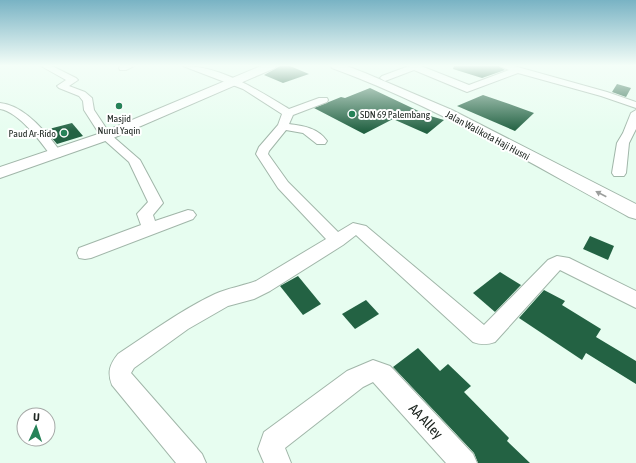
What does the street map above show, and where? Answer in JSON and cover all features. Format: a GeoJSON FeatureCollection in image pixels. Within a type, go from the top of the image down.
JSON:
{"type":"FeatureCollection","features":[{"type":"Feature","properties":{"kind":"street"},"geometry":{"type":"LineString","coordinates":[[66,88],[82,94],[88,100],[89,110],[106,136],[134,160],[156,203],[145,214],[150,228]]}},
{"type":"Feature","properties":{"kind":"street"},"geometry":{"type":"LineString","coordinates":[[0,173],[106,136],[222,88]]}},
{"type":"Feature","properties":{"kind":"street"},"geometry":{"type":"LineString","coordinates":[[247,88],[285,119],[307,130],[321,141]]}},
{"type":"Feature","properties":{"kind":"street","name":"Jalan Walikota Haji Husni"},"geometry":{"type":"LineString","coordinates":[[390,88],[447,113],[636,212]]}},
{"type":"Feature","properties":{"kind":"street","name":"Jalan Walikota Haji Husni"},"geometry":{"type":"LineString","coordinates":[[407,88],[447,105],[636,198]]}},
{"type":"Feature","properties":{"kind":"street"},"geometry":{"type":"LineString","coordinates":[[578,88],[604,94],[636,105]]}},
{"type":"Feature","properties":{"kind":"street"},"geometry":{"type":"LineString","coordinates":[[323,100],[285,119],[263,150],[262,154],[283,185],[337,241]]}},
{"type":"Feature","properties":{"kind":"street"},"geometry":{"type":"LineString","coordinates":[[0,106],[8,108],[27,120],[43,135],[56,154]]}},
{"type":"Feature","properties":{"kind":"street"},"geometry":{"type":"LineString","coordinates":[[619,173],[622,143],[629,133],[636,113]]}},
{"type":"Feature","properties":{"kind":"street"},"geometry":{"type":"LineString","coordinates":[[85,253],[188,215]]}},
{"type":"Feature","properties":{"kind":"street"},"geometry":{"type":"LineString","coordinates":[[193,463],[120,378],[120,369],[126,361],[181,323],[223,299],[247,293],[263,286],[337,241],[353,229],[358,229],[483,336],[488,335],[557,263],[563,263],[636,300]]}},
{"type":"Feature","properties":{"kind":"street","name":"AA Alley"},"geometry":{"type":"LineString","coordinates":[[278,463],[271,449],[273,441],[363,374],[369,372],[377,372],[387,379],[464,463]]}},
{"type":"Feature","properties":{"kind":"building"},"geometry":{"type":"Polygon","coordinates":[[[370,88],[427,115],[444,120],[427,134],[393,119],[364,134],[314,108],[341,97],[345,98],[370,88]]]}},
{"type":"Feature","properties":{"kind":"building"},"geometry":{"type":"Polygon","coordinates":[[[615,88],[631,88],[626,97],[612,92],[615,88]]]}},
{"type":"Feature","properties":{"kind":"building"},"geometry":{"type":"Polygon","coordinates":[[[483,95],[534,113],[515,131],[457,106],[483,95]]]}},
{"type":"Feature","properties":{"kind":"building","name":"Paud Ar-Rido"},"geometry":{"type":"Polygon","coordinates":[[[72,123],[83,136],[57,144],[45,130],[72,123]]]}},
{"type":"Feature","properties":{"kind":"building"},"geometry":{"type":"Polygon","coordinates":[[[590,236],[614,246],[608,260],[583,249],[590,236]]]}},
{"type":"Feature","properties":{"kind":"building"},"geometry":{"type":"Polygon","coordinates":[[[500,272],[521,285],[495,312],[473,293],[500,272]]]}},
{"type":"Feature","properties":{"kind":"building"},"geometry":{"type":"Polygon","coordinates":[[[298,276],[321,304],[303,315],[280,286],[298,276]]]}},
{"type":"Feature","properties":{"kind":"building"},"geometry":{"type":"Polygon","coordinates":[[[544,290],[565,301],[562,305],[601,329],[596,337],[636,361],[636,384],[586,353],[582,360],[519,318],[544,290]]]}},
{"type":"Feature","properties":{"kind":"building"},"geometry":{"type":"Polygon","coordinates":[[[366,300],[379,314],[355,329],[342,314],[366,300]]]}},
{"type":"Feature","properties":{"kind":"building"},"geometry":{"type":"Polygon","coordinates":[[[418,348],[440,371],[448,364],[471,386],[464,392],[509,438],[507,441],[530,463],[478,463],[474,453],[393,367],[418,348]]]}},
{"type":"Feature","properties":{"kind":"place","name":"Masjid Nurul Yaqin"},"geometry":{"type":"Point","coordinates":[119,106]}},
{"type":"Feature","properties":{"kind":"place","name":"SDN 69 Palembang"},"geometry":{"type":"Point","coordinates":[352,114]}},
{"type":"Feature","properties":{"kind":"place","name":"Paud Ar-Rido"},"geometry":{"type":"Point","coordinates":[64,133]}}]}
